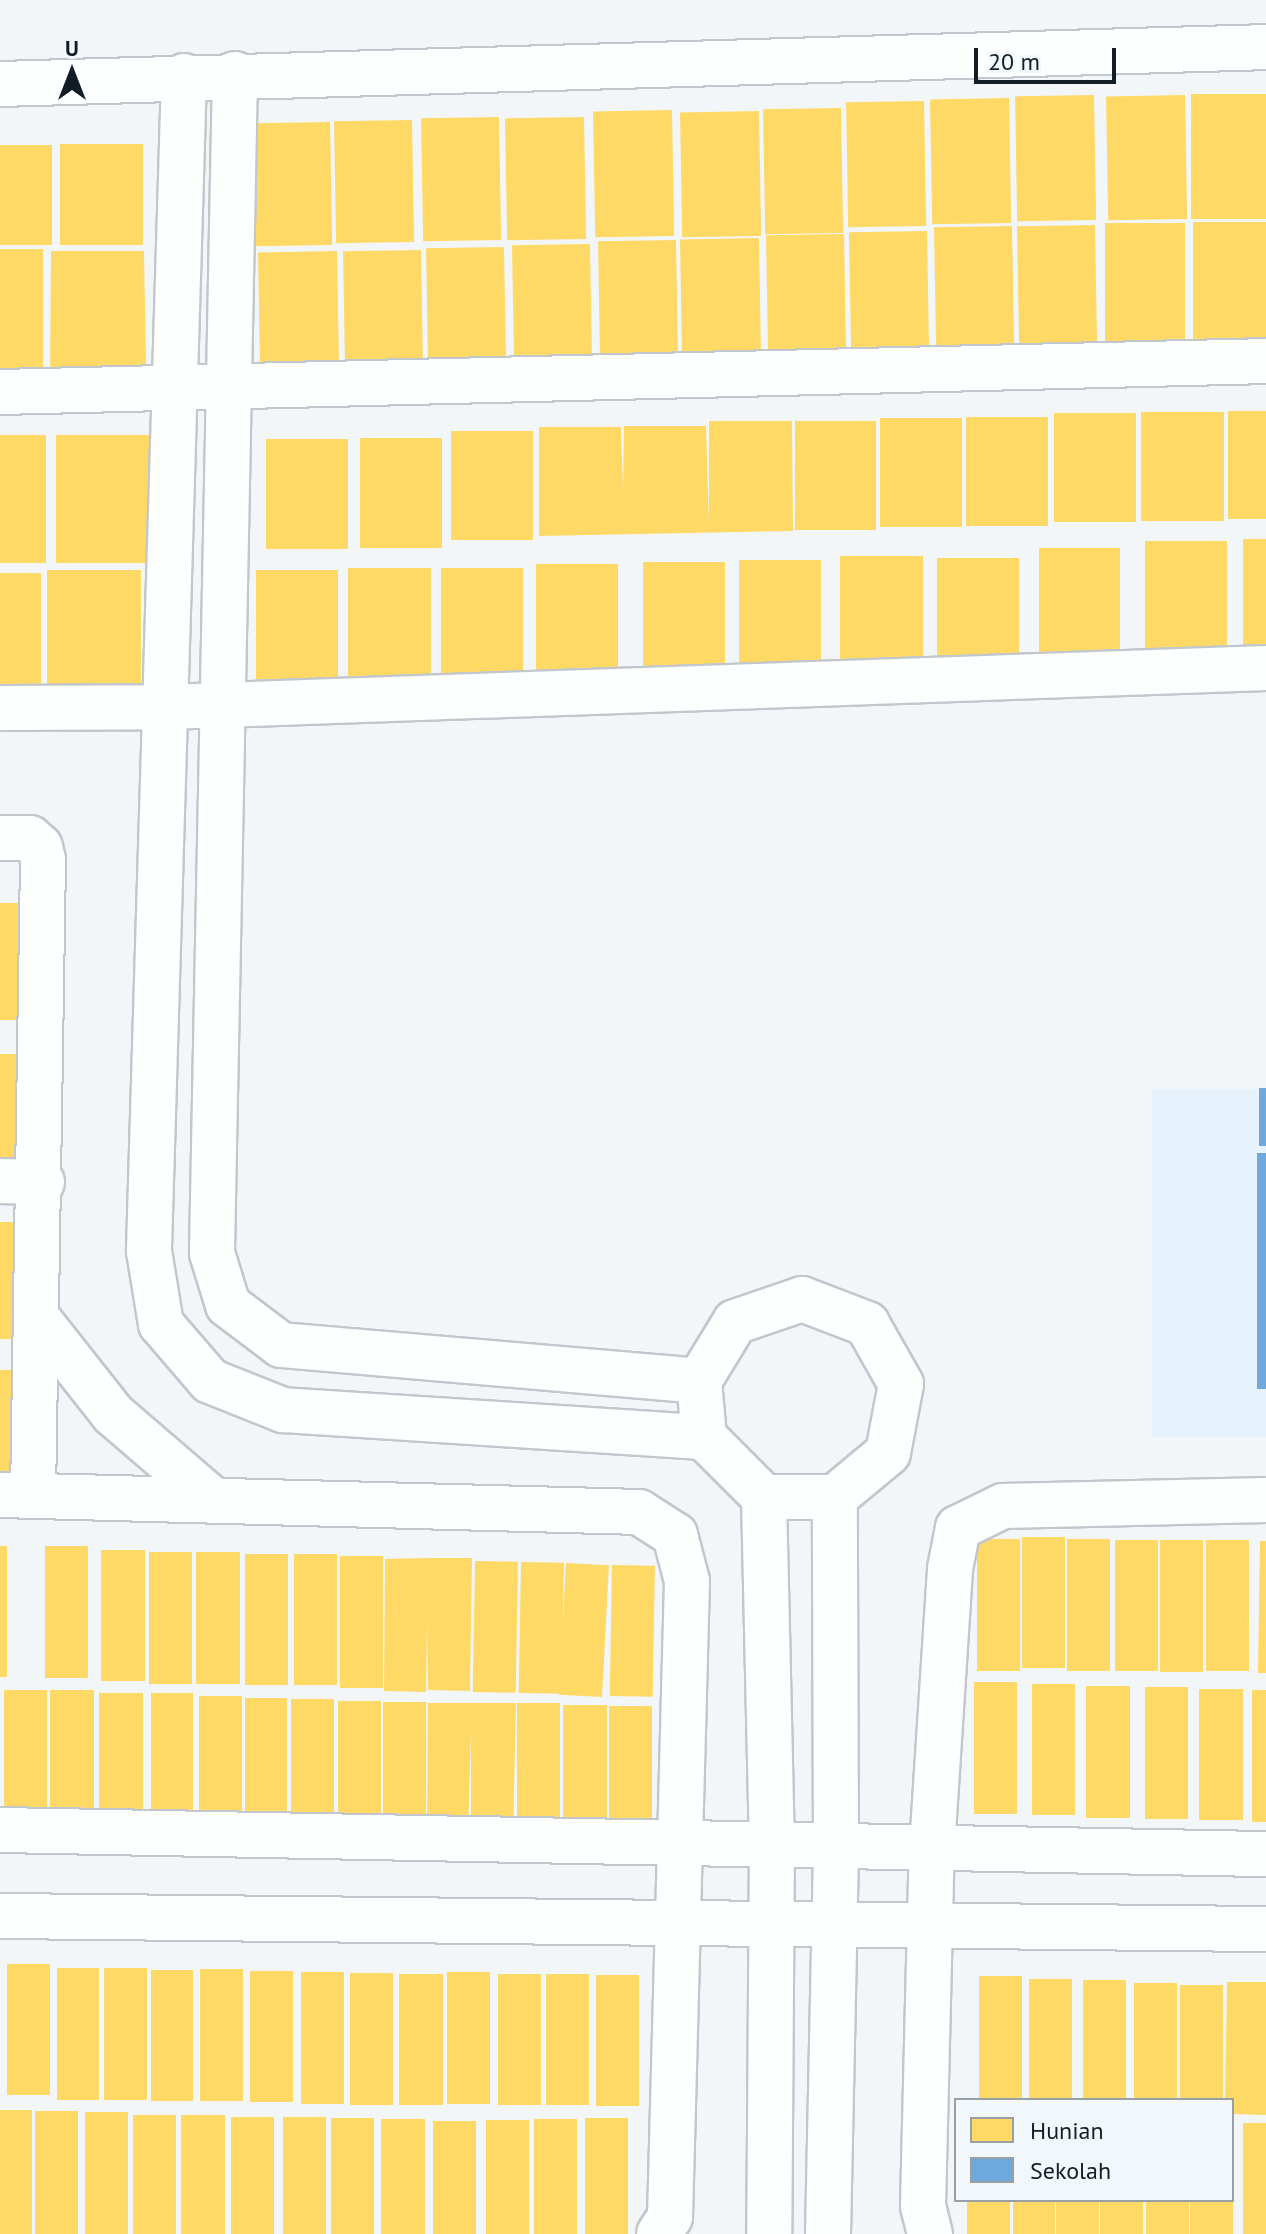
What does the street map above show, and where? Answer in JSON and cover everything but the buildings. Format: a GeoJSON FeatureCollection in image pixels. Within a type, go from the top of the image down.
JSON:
{"type":"FeatureCollection","features":[{"type":"Feature","properties":{"kind":"street"},"geometry":{"type":"LineString","coordinates":[[0,84],[235,74],[1266,47]]}},
{"type":"Feature","properties":{"kind":"street"},"geometry":{"type":"LineString","coordinates":[[235,74],[212,1253],[228,1305],[281,1345],[699,1381]]}},
{"type":"Feature","properties":{"kind":"street"},"geometry":{"type":"LineString","coordinates":[[184,76],[149,1251],[161,1324],[210,1381],[283,1410],[704,1437]]}},
{"type":"Feature","properties":{"kind":"street"},"geometry":{"type":"LineString","coordinates":[[0,392],[1266,361]]}},
{"type":"Feature","properties":{"kind":"street"},"geometry":{"type":"LineString","coordinates":[[0,708],[166,707],[225,702],[1266,668]]}},
{"type":"Feature","properties":{"kind":"street"},"geometry":{"type":"LineString","coordinates":[[0,838],[30,838],[40,847],[43,860],[21,1182],[38,1319],[17,1495],[639,1512],[675,1535],[687,1581],[670,2217],[659,2234]]}},
{"type":"Feature","properties":{"kind":"street"},"geometry":{"type":"LineString","coordinates":[[764,1497],[835,1497],[888,1453],[901,1384],[867,1324],[802,1299],[735,1322],[699,1381],[704,1437],[764,1497],[772,1844],[769,2234]]}},
{"type":"Feature","properties":{"kind":"street"},"geometry":{"type":"LineString","coordinates":[[38,1319],[113,1414],[214,1501]]}},
{"type":"Feature","properties":{"kind":"street"},"geometry":{"type":"LineString","coordinates":[[828,2234],[836,1845],[835,1497]]}},
{"type":"Feature","properties":{"kind":"street"},"geometry":{"type":"LineString","coordinates":[[930,2234],[923,2206],[932,1848],[950,1569],[958,1528],[1003,1506],[1266,1500]]}},
{"type":"Feature","properties":{"kind":"street"},"geometry":{"type":"LineString","coordinates":[[0,1830],[1266,1854]]}},
{"type":"Feature","properties":{"kind":"street"},"geometry":{"type":"LineString","coordinates":[[0,1916],[678,1920],[1266,1929]]}},
{"type":"Feature","properties":{"kind":"shaded area"},"geometry":{"type":"Polygon","coordinates":[[[1152,1089],[1266,1089],[1266,1437],[1152,1437],[1152,1089]]]}}]}
